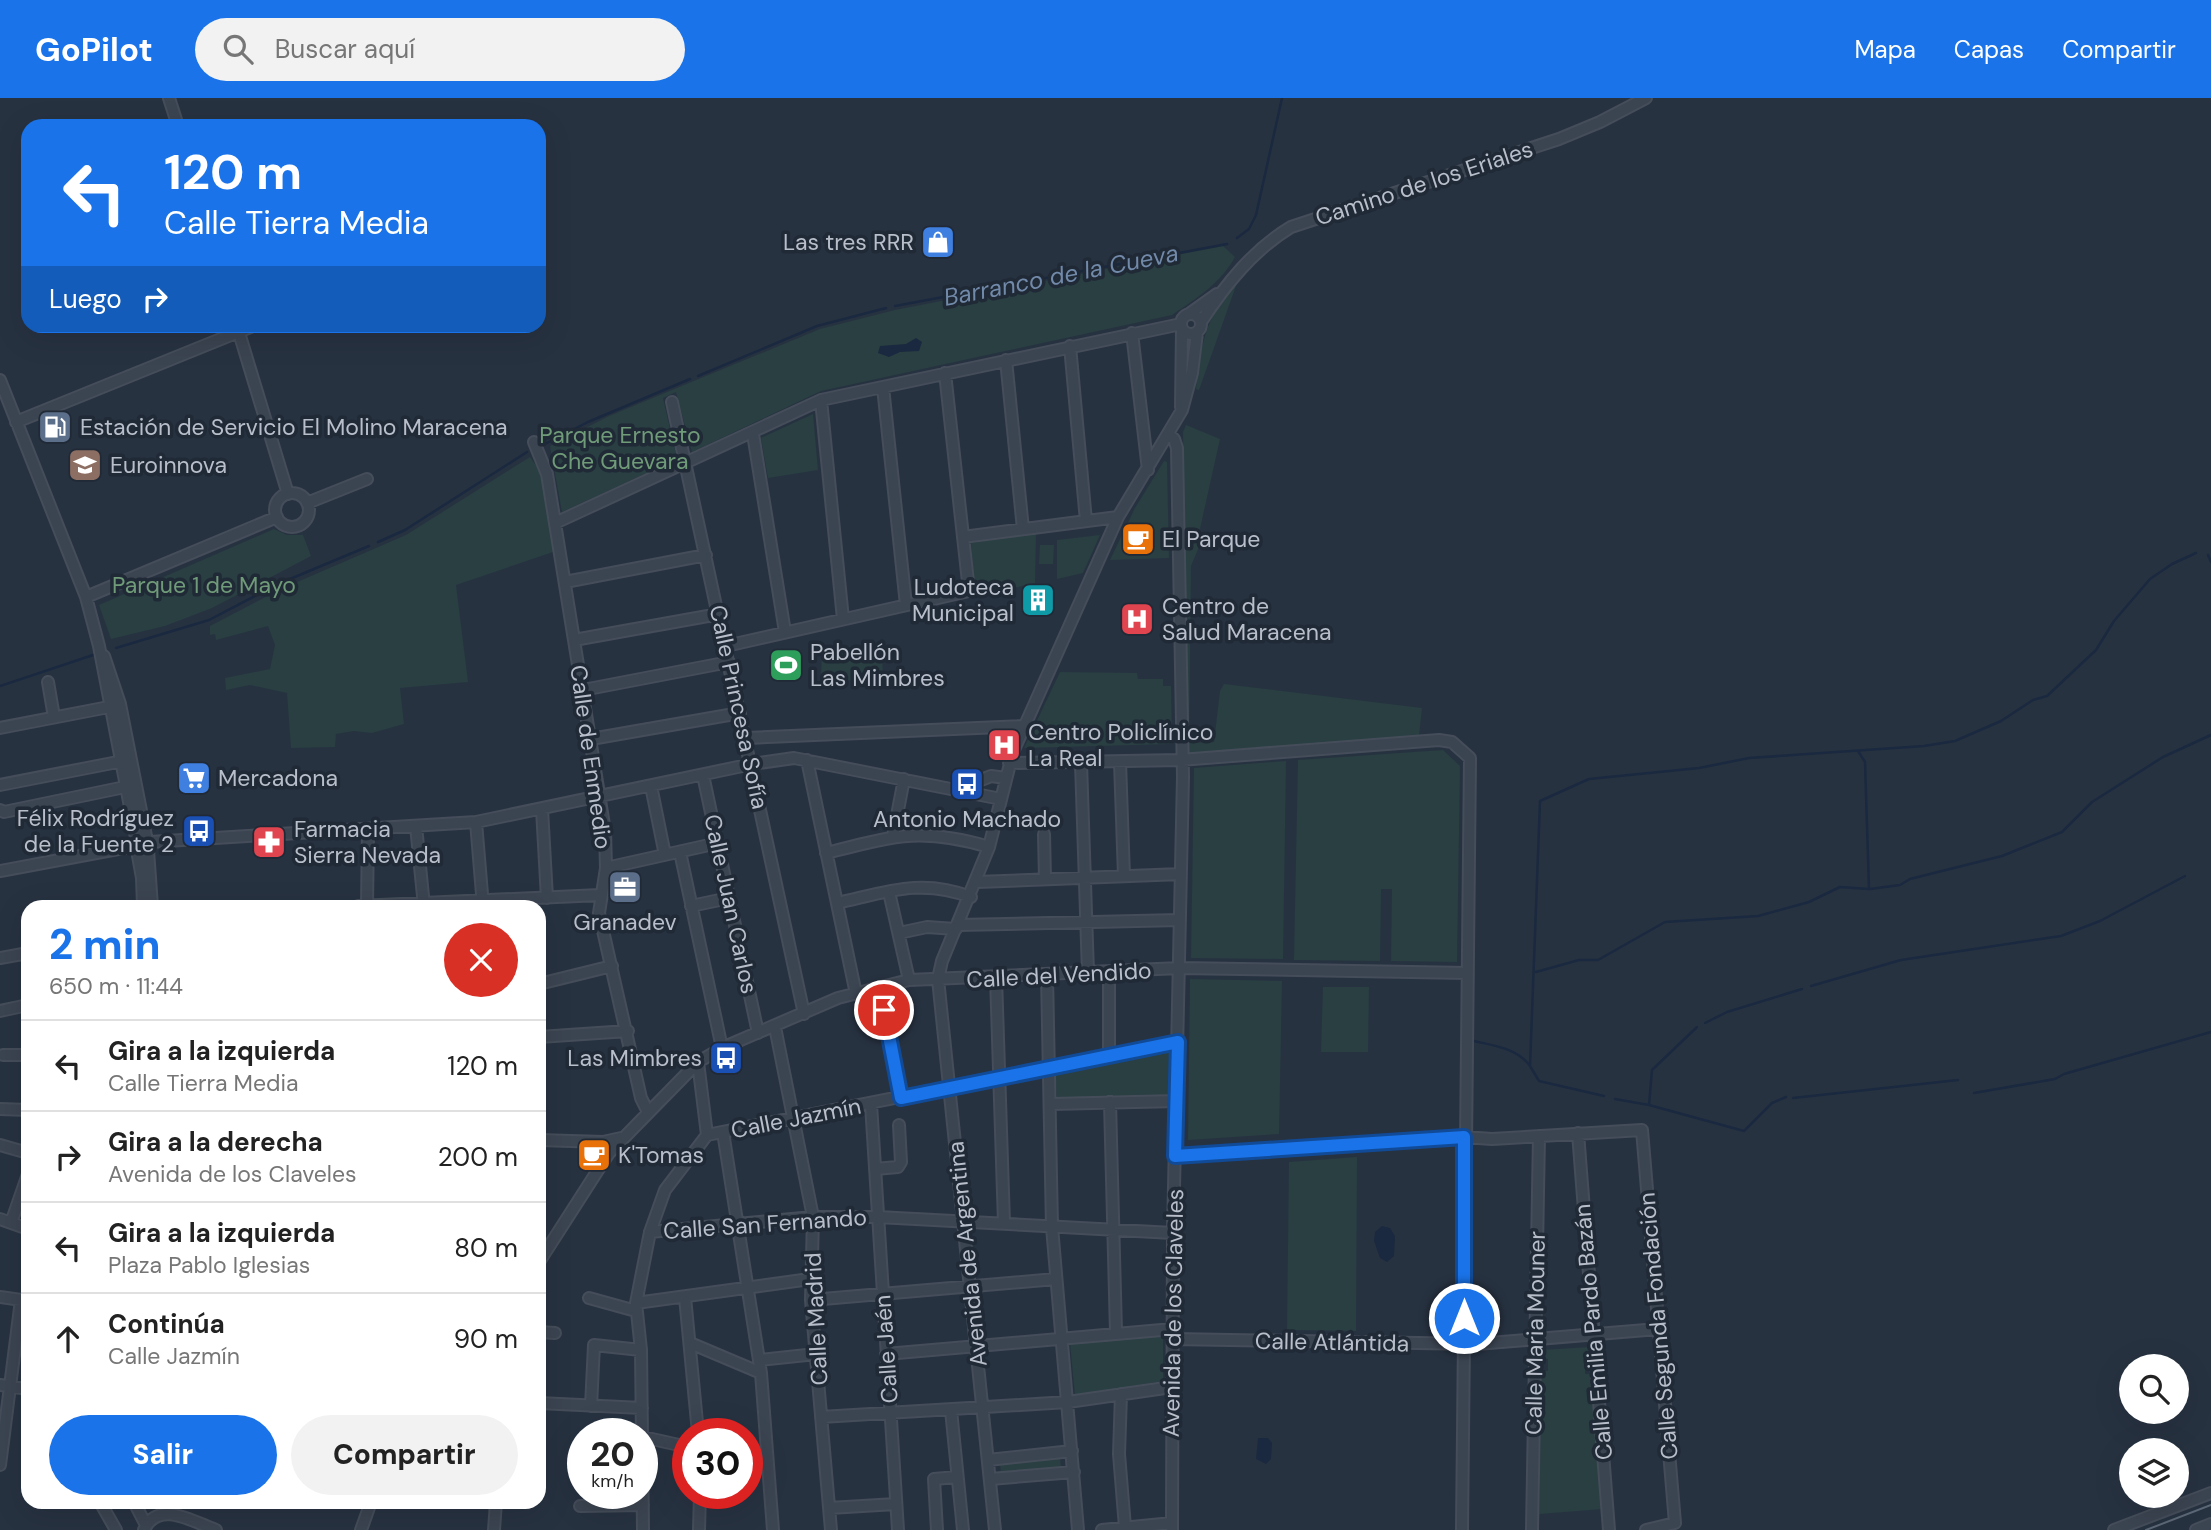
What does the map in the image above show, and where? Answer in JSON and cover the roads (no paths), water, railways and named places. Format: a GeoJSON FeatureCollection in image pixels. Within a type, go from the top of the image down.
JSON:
{"type":"FeatureCollection","features":[{"type":"Feature","properties":{"kind":"street"},"geometry":{"type":"LineString","coordinates":[[169,98],[176,119]]}},
{"type":"Feature","properties":{"kind":"street","name":"Camino de los Eriales"},"geometry":{"type":"LineString","coordinates":[[938,979],[942,961],[971,897],[989,847],[1009,763],[1024,726],[1118,517],[1182,410],[1192,373],[1199,328],[1220,293],[1270,240],[1291,227],[1559,139],[1600,122],[1646,98]]}},
{"type":"Feature","properties":{"kind":"street","name":"Camino de los Eriales"},"geometry":{"type":"LineString","coordinates":[[1182,410],[1182,327],[1189,314],[1220,293]]}},
{"type":"Feature","properties":{"kind":"street"},"geometry":{"type":"LineString","coordinates":[[555,523],[685,462],[753,434],[821,400],[1132,332],[1182,327],[1191,335],[1199,328],[1195,315],[1189,314]]}},
{"type":"Feature","properties":{"kind":"street"},"geometry":{"type":"LineString","coordinates":[[1132,332],[1148,470]]}},
{"type":"Feature","properties":{"kind":"street"},"geometry":{"type":"LineString","coordinates":[[16,422],[226,333]]}},
{"type":"Feature","properties":{"kind":"street"},"geometry":{"type":"LineString","coordinates":[[240,333],[288,494]]}},
{"type":"Feature","properties":{"kind":"street"},"geometry":{"type":"LineString","coordinates":[[1069,346],[1086,521]]}},
{"type":"Feature","properties":{"kind":"street"},"geometry":{"type":"LineString","coordinates":[[1006,360],[1023,529]]}},
{"type":"Feature","properties":{"kind":"street"},"geometry":{"type":"LineString","coordinates":[[726,646],[969,591],[945,373]]}},
{"type":"Feature","properties":{"kind":"street"},"geometry":{"type":"LineString","coordinates":[[0,380],[86,597],[115,706],[151,900]]}},
{"type":"Feature","properties":{"kind":"street"},"geometry":{"type":"LineString","coordinates":[[883,387],[906,605]]}},
{"type":"Feature","properties":{"kind":"street"},"geometry":{"type":"LineString","coordinates":[[821,400],[843,619]]}},
{"type":"Feature","properties":{"kind":"street","name":"Calle Princesa Sofía"},"geometry":{"type":"LineString","coordinates":[[672,402],[747,738],[804,1014]]}},
{"type":"Feature","properties":{"kind":"street"},"geometry":{"type":"LineString","coordinates":[[753,434],[785,632]]}},
{"type":"Feature","properties":{"kind":"street","name":"Avenida de los Claveles"},"geometry":{"type":"LineString","coordinates":[[1168,435],[1174,439],[1177,448],[1180,760],[1183,777],[1173,1233],[1172,1526]]}},
{"type":"Feature","properties":{"kind":"street","name":"Calle de Enmedio"},"geometry":{"type":"LineString","coordinates":[[534,442],[547,474],[600,795],[606,868],[599,913],[628,1031],[641,1098],[648,1112]]}},
{"type":"Feature","properties":{"kind":"street"},"geometry":{"type":"LineString","coordinates":[[307,503],[367,479]]}},
{"type":"Feature","properties":{"kind":"street"},"geometry":{"type":"LineString","coordinates":[[288,494],[299,495],[307,503],[308,514],[299,525],[284,525],[276,517],[277,502],[288,494]]}},
{"type":"Feature","properties":{"kind":"street"},"geometry":{"type":"LineString","coordinates":[[86,597],[276,517]]}},
{"type":"Feature","properties":{"kind":"street"},"geometry":{"type":"LineString","coordinates":[[963,537],[1118,517]]}},
{"type":"Feature","properties":{"kind":"street"},"geometry":{"type":"LineString","coordinates":[[565,582],[706,555]]}},
{"type":"Feature","properties":{"kind":"street"},"geometry":{"type":"LineString","coordinates":[[575,640],[719,614]]}},
{"type":"Feature","properties":{"kind":"street"},"geometry":{"type":"LineString","coordinates":[[583,690],[729,663]]}},
{"type":"Feature","properties":{"kind":"street"},"geometry":{"type":"LineString","coordinates":[[48,682],[54,718]]}},
{"type":"Feature","properties":{"kind":"street"},"geometry":{"type":"LineString","coordinates":[[0,728],[115,706]]}},
{"type":"Feature","properties":{"kind":"street"},"geometry":{"type":"LineString","coordinates":[[591,740],[740,713]]}},
{"type":"Feature","properties":{"kind":"street"},"geometry":{"type":"LineString","coordinates":[[747,738],[1024,726]]}},
{"type":"Feature","properties":{"kind":"street"},"geometry":{"type":"LineString","coordinates":[[1009,763],[1180,760],[1447,740],[1470,758],[1462,1530]]}},
{"type":"Feature","properties":{"kind":"street"},"geometry":{"type":"LineString","coordinates":[[0,871],[142,844],[476,822],[752,764],[794,758],[1001,799]]}},
{"type":"Feature","properties":{"kind":"street"},"geometry":{"type":"LineString","coordinates":[[0,785],[125,760]]}},
{"type":"Feature","properties":{"kind":"street"},"geometry":{"type":"LineString","coordinates":[[125,760],[125,787],[142,844],[143,900]]}},
{"type":"Feature","properties":{"kind":"street"},"geometry":{"type":"LineString","coordinates":[[807,760],[856,994]]}},
{"type":"Feature","properties":{"kind":"street"},"geometry":{"type":"LineString","coordinates":[[1121,762],[1124,877]]}},
{"type":"Feature","properties":{"kind":"street"},"geometry":{"type":"LineString","coordinates":[[1081,763],[1088,973]]}},
{"type":"Feature","properties":{"kind":"street","name":"Calle Juan Carlos"},"geometry":{"type":"LineString","coordinates":[[703,775],[758,1033]]}},
{"type":"Feature","properties":{"kind":"street"},"geometry":{"type":"LineString","coordinates":[[957,789],[991,776],[1006,778]]}},
{"type":"Feature","properties":{"kind":"street"},"geometry":{"type":"LineString","coordinates":[[893,836],[904,779]]}},
{"type":"Feature","properties":{"kind":"street"},"geometry":{"type":"LineString","coordinates":[[985,796],[986,780]]}},
{"type":"Feature","properties":{"kind":"street"},"geometry":{"type":"LineString","coordinates":[[651,786],[665,855]]}},
{"type":"Feature","properties":{"kind":"street"},"geometry":{"type":"LineString","coordinates":[[0,810],[4,812],[125,787]]}},
{"type":"Feature","properties":{"kind":"street"},"geometry":{"type":"LineString","coordinates":[[542,809],[547,898]]}},
{"type":"Feature","properties":{"kind":"street"},"geometry":{"type":"LineString","coordinates":[[476,822],[482,900]]}},
{"type":"Feature","properties":{"kind":"street"},"geometry":{"type":"LineString","coordinates":[[416,826],[423,900]]}},
{"type":"Feature","properties":{"kind":"street"},"geometry":{"type":"LineString","coordinates":[[367,900],[368,828]]}},
{"type":"Feature","properties":{"kind":"street"},"geometry":{"type":"LineString","coordinates":[[826,852],[893,836],[931,834],[989,847]]}},
{"type":"Feature","properties":{"kind":"street"},"geometry":{"type":"LineString","coordinates":[[1044,834],[1045,879]]}},
{"type":"Feature","properties":{"kind":"street"},"geometry":{"type":"LineString","coordinates":[[606,868],[718,844]]}},
{"type":"Feature","properties":{"kind":"street"},"geometry":{"type":"LineString","coordinates":[[680,852],[722,1048]]}},
{"type":"Feature","properties":{"kind":"street"},"geometry":{"type":"LineString","coordinates":[[977,882],[1181,874]]}},
{"type":"Feature","properties":{"kind":"street"},"geometry":{"type":"LineString","coordinates":[[837,903],[924,886],[949,889],[971,897]]}},
{"type":"Feature","properties":{"kind":"street"},"geometry":{"type":"LineString","coordinates":[[889,892],[909,980]]}},
{"type":"Feature","properties":{"kind":"street"},"geometry":{"type":"LineString","coordinates":[[525,900],[600,895]]}},
{"type":"Feature","properties":{"kind":"street"},"geometry":{"type":"LineString","coordinates":[[691,906],[729,898]]}},
{"type":"Feature","properties":{"kind":"street"},"geometry":{"type":"LineString","coordinates":[[898,933],[944,926],[1180,920]]}},
{"type":"Feature","properties":{"kind":"street"},"geometry":{"type":"LineString","coordinates":[[0,958],[21,954]]}},
{"type":"Feature","properties":{"kind":"street"},"geometry":{"type":"LineString","coordinates":[[546,982],[612,966]]}},
{"type":"Feature","properties":{"kind":"street","name":"Calle del Vendido"},"geometry":{"type":"LineString","coordinates":[[546,1251],[608,1153],[698,1062],[722,1048],[856,994],[909,980],[1180,968],[1467,973]]}},
{"type":"Feature","properties":{"kind":"street"},"geometry":{"type":"LineString","coordinates":[[1109,972],[1109,1056]]}},
{"type":"Feature","properties":{"kind":"street"},"geometry":{"type":"LineString","coordinates":[[1047,975],[1052,1227],[1078,1530]]}},
{"type":"Feature","properties":{"kind":"street"},"geometry":{"type":"LineString","coordinates":[[996,977],[1004,1223]]}},
{"type":"Feature","properties":{"kind":"street","name":"Avenida de Argentina"},"geometry":{"type":"LineString","coordinates":[[938,979],[995,1530]]}},
{"type":"Feature","properties":{"kind":"street"},"geometry":{"type":"LineString","coordinates":[[880,988],[901,1098]]}},
{"type":"Feature","properties":{"kind":"street"},"geometry":{"type":"LineString","coordinates":[[0,1011],[21,1006]]}},
{"type":"Feature","properties":{"kind":"street","name":"Calle Madrid"},"geometry":{"type":"LineString","coordinates":[[775,1027],[813,1217],[811,1300],[831,1530]]}},
{"type":"Feature","properties":{"kind":"street"},"geometry":{"type":"LineString","coordinates":[[546,1037],[628,1031]]}},
{"type":"Feature","properties":{"kind":"street","name":"Calle Jazmín"},"geometry":{"type":"LineString","coordinates":[[707,1135],[1178,1042]]}},
{"type":"Feature","properties":{"kind":"street"},"geometry":{"type":"LineString","coordinates":[[3,1055],[21,1055]]}},
{"type":"Feature","properties":{"kind":"street"},"geometry":{"type":"LineString","coordinates":[[642,1418],[641,1350],[636,1307],[650,1232],[664,1190],[707,1135],[698,1062]]}},
{"type":"Feature","properties":{"kind":"street"},"geometry":{"type":"LineString","coordinates":[[1051,1104],[1177,1101]]}},
{"type":"Feature","properties":{"kind":"street"},"geometry":{"type":"LineString","coordinates":[[1110,1102],[1116,1332]]}},
{"type":"Feature","properties":{"kind":"street","name":"Calle Jaén"},"geometry":{"type":"LineString","coordinates":[[871,1104],[898,1530]]}},
{"type":"Feature","properties":{"kind":"street"},"geometry":{"type":"LineString","coordinates":[[0,1109],[21,1110]]}},
{"type":"Feature","properties":{"kind":"street"},"geometry":{"type":"LineString","coordinates":[[875,1169],[898,1167],[901,1162],[900,1125]]}},
{"type":"Feature","properties":{"kind":"street","name":"Calle Segunda Fondación"},"geometry":{"type":"LineString","coordinates":[[1578,1133],[1642,1130],[1675,1522],[1646,1530]]}},
{"type":"Feature","properties":{"kind":"street"},"geometry":{"type":"LineString","coordinates":[[723,1132],[761,1373],[773,1530]]}},
{"type":"Feature","properties":{"kind":"street"},"geometry":{"type":"LineString","coordinates":[[1175,1156],[1464,1137],[1578,1133]]}},
{"type":"Feature","properties":{"kind":"street","name":"Calle Emilia Pardo Bazán"},"geometry":{"type":"LineString","coordinates":[[1578,1133],[1609,1530]]}},
{"type":"Feature","properties":{"kind":"street","name":"Calle Maria Mouner"},"geometry":{"type":"LineString","coordinates":[[1532,1530],[1539,1136]]}},
{"type":"Feature","properties":{"kind":"street"},"geometry":{"type":"LineString","coordinates":[[546,1140],[603,1142],[621,1138]]}},
{"type":"Feature","properties":{"kind":"street"},"geometry":{"type":"LineString","coordinates":[[0,1144],[21,1151]]}},
{"type":"Feature","properties":{"kind":"street"},"geometry":{"type":"LineString","coordinates":[[6,1221],[21,1189]]}},
{"type":"Feature","properties":{"kind":"street","name":"Calle San Fernando"},"geometry":{"type":"LineString","coordinates":[[650,1232],[813,1217],[878,1217],[1173,1233]]}},
{"type":"Feature","properties":{"kind":"street"},"geometry":{"type":"LineString","coordinates":[[589,1298],[636,1307],[810,1279]]}},
{"type":"Feature","properties":{"kind":"street"},"geometry":{"type":"LineString","coordinates":[[811,1300],[883,1296],[1055,1279]]}},
{"type":"Feature","properties":{"kind":"street"},"geometry":{"type":"LineString","coordinates":[[0,1297],[21,1300]]}},
{"type":"Feature","properties":{"kind":"street"},"geometry":{"type":"LineString","coordinates":[[685,1297],[697,1418]]}},
{"type":"Feature","properties":{"kind":"street"},"geometry":{"type":"LineString","coordinates":[[0,1465],[5,1386],[21,1318]]}},
{"type":"Feature","properties":{"kind":"street","name":"Calle Atlántida"},"geometry":{"type":"LineString","coordinates":[[886,1354],[1116,1332],[1464,1344],[1658,1329]]}},
{"type":"Feature","properties":{"kind":"street"},"geometry":{"type":"LineString","coordinates":[[546,1332],[555,1333]]}},
{"type":"Feature","properties":{"kind":"street"},"geometry":{"type":"LineString","coordinates":[[690,1343],[761,1373]]}},
{"type":"Feature","properties":{"kind":"street"},"geometry":{"type":"LineString","coordinates":[[591,1406],[594,1345],[641,1350]]}},
{"type":"Feature","properties":{"kind":"street"},"geometry":{"type":"LineString","coordinates":[[759,1360],[816,1354]]}},
{"type":"Feature","properties":{"kind":"street"},"geometry":{"type":"LineString","coordinates":[[821,1417],[1068,1402],[1172,1387]]}},
{"type":"Feature","properties":{"kind":"street"},"geometry":{"type":"LineString","coordinates":[[1121,1394],[1119,1454],[1125,1527]]}},
{"type":"Feature","properties":{"kind":"street"},"geometry":{"type":"LineString","coordinates":[[546,1403],[642,1408]]}},
{"type":"Feature","properties":{"kind":"street"},"geometry":{"type":"LineString","coordinates":[[951,1410],[962,1530]]}},
{"type":"Feature","properties":{"kind":"street"},"geometry":{"type":"LineString","coordinates":[[988,1460],[1072,1451]]}},
{"type":"Feature","properties":{"kind":"street"},"geometry":{"type":"LineString","coordinates":[[763,1465],[768,1466]]}},
{"type":"Feature","properties":{"kind":"street"},"geometry":{"type":"LineString","coordinates":[[990,1479],[1074,1472]]}},
{"type":"Feature","properties":{"kind":"street"},"geometry":{"type":"LineString","coordinates":[[937,1530],[934,1479],[957,1477]]}},
{"type":"Feature","properties":{"kind":"street"},"geometry":{"type":"LineString","coordinates":[[2113,1530],[2211,1493]]}},
{"type":"Feature","properties":{"kind":"street"},"geometry":{"type":"LineString","coordinates":[[829,1508],[896,1504]]}},
{"type":"Feature","properties":{"kind":"street"},"geometry":{"type":"LineString","coordinates":[[104,1509],[116,1530]]}},
{"type":"Feature","properties":{"kind":"street"},"geometry":{"type":"LineString","coordinates":[[137,1509],[145,1527],[167,1513],[180,1514],[216,1530]]}},
{"type":"Feature","properties":{"kind":"street"},"geometry":{"type":"LineString","coordinates":[[361,1530],[368,1509]]}},
{"type":"Feature","properties":{"kind":"street"},"geometry":{"type":"LineString","coordinates":[[494,1530],[496,1509]]}},
{"type":"Feature","properties":{"kind":"street"},"geometry":{"type":"LineString","coordinates":[[643,1509],[643,1530]]}},
{"type":"Feature","properties":{"kind":"street"},"geometry":{"type":"LineString","coordinates":[[699,1509],[699,1530]]}},
{"type":"Feature","properties":{"kind":"street"},"geometry":{"type":"LineString","coordinates":[[2196,1530],[2211,1524]]}},
{"type":"Feature","properties":{"kind":"street"},"geometry":{"type":"LineString","coordinates":[[1102,1530],[1172,1526]]}},
{"type":"Feature","properties":{"kind":"water"},"geometry":{"type":"Polygon","coordinates":[[[916,338],[922,342],[919,351],[900,352],[889,357],[878,353],[880,346],[906,344],[916,338]]]}},
{"type":"Feature","properties":{"kind":"water"},"geometry":{"type":"Polygon","coordinates":[[[1382,1226],[1390,1228],[1395,1236],[1394,1256],[1387,1262],[1380,1258],[1374,1241],[1375,1232],[1382,1226]]]}},
{"type":"Feature","properties":{"kind":"water"},"geometry":{"type":"Polygon","coordinates":[[[1258,1438],[1268,1438],[1272,1443],[1271,1459],[1266,1464],[1256,1459],[1258,1438]]]}},
{"type":"Feature","properties":{"kind":"waterway"},"geometry":{"type":"LineString","coordinates":[[1237,238],[1249,229],[1256,215],[1282,98]]}},
{"type":"Feature","properties":{"kind":"waterway","name":"Barranco de la Cueva"},"geometry":{"type":"LineString","coordinates":[[895,306],[1227,244]]}},
{"type":"Feature","properties":{"kind":"waterway","name":"Barranco de la Cueva"},"geometry":{"type":"LineString","coordinates":[[698,376],[817,326],[886,308]]}},
{"type":"Feature","properties":{"kind":"waterway","name":"Barranco de la Cueva"},"geometry":{"type":"LineString","coordinates":[[539,447],[588,422],[690,379]]}},
{"type":"Feature","properties":{"kind":"waterway","name":"Barranco de la Cueva"},"geometry":{"type":"LineString","coordinates":[[378,542],[405,530],[527,452]]}},
{"type":"Feature","properties":{"kind":"waterway","name":"Barranco de la Cueva"},"geometry":{"type":"LineString","coordinates":[[116,648],[209,620],[278,584],[369,546]]}},
{"type":"Feature","properties":{"kind":"waterway"},"geometry":{"type":"LineString","coordinates":[[1474,1041],[1512,1051],[1530,1066],[1540,801],[1589,779],[1699,768],[1749,758],[1924,746],[1955,741],[2001,721],[2033,700],[2047,696],[2096,650],[2114,621],[2150,579],[2172,564],[2196,553]]}},
{"type":"Feature","properties":{"kind":"waterway"},"geometry":{"type":"LineString","coordinates":[[2208,555],[2211,562]]}},
{"type":"Feature","properties":{"kind":"waterway","name":"Barranco de la Cueva"},"geometry":{"type":"LineString","coordinates":[[0,686],[93,655]]}},
{"type":"Feature","properties":{"kind":"waterway"},"geometry":{"type":"LineString","coordinates":[[1870,889],[1900,885],[1910,879],[2002,856],[2062,832],[2092,802],[2163,757],[2211,735]]}},
{"type":"Feature","properties":{"kind":"waterway"},"geometry":{"type":"LineString","coordinates":[[1536,972],[1579,960],[1598,960],[1665,922],[1758,916],[1809,902],[1840,887],[1869,889],[1865,762],[1858,751]]}},
{"type":"Feature","properties":{"kind":"waterway"},"geometry":{"type":"LineString","coordinates":[[1811,986],[1901,960],[2061,936],[2100,921],[2185,876]]}},
{"type":"Feature","properties":{"kind":"waterway"},"geometry":{"type":"LineString","coordinates":[[1705,1023],[1727,1012],[1802,989]]}},
{"type":"Feature","properties":{"kind":"waterway"},"geometry":{"type":"LineString","coordinates":[[1615,1099],[1649,1105],[1652,1070],[1697,1027]]}},
{"type":"Feature","properties":{"kind":"waterway"},"geometry":{"type":"LineString","coordinates":[[1974,1093],[2055,1079],[2064,1074],[2211,1032]]}},
{"type":"Feature","properties":{"kind":"waterway"},"geometry":{"type":"LineString","coordinates":[[1530,1066],[1539,1081],[1604,1096]]}},
{"type":"Feature","properties":{"kind":"waterway"},"geometry":{"type":"LineString","coordinates":[[1793,1098],[1958,1080]]}},
{"type":"Feature","properties":{"kind":"waterway"},"geometry":{"type":"LineString","coordinates":[[1649,1105],[1744,1131],[1772,1103],[1786,1097]]}},
{"type":"Feature","properties":{"kind":"tram line"},"geometry":{"type":"LineString","coordinates":[[2146,1530],[2211,1505]]}},
{"type":"Feature","properties":{"kind":"place","name":"Las tres RRR"},"geometry":{"type":"Point","coordinates":[938,242]}},
{"type":"Feature","properties":{"kind":"place","name":"Estación de Servicio El Molino Maracena"},"geometry":{"type":"Point","coordinates":[55,427]}},
{"type":"Feature","properties":{"kind":"place","name":"Euroinnova"},"geometry":{"type":"Point","coordinates":[85,465]}},
{"type":"Feature","properties":{"kind":"place","name":"El Parque"},"geometry":{"type":"Point","coordinates":[1138,539]}},
{"type":"Feature","properties":{"kind":"place","name":"Ludoteca Municipal"},"geometry":{"type":"Point","coordinates":[1038,600]}},
{"type":"Feature","properties":{"kind":"place","name":"Centro de Salud Maracena"},"geometry":{"type":"Point","coordinates":[1137,619]}},
{"type":"Feature","properties":{"kind":"place","name":"Pabellón Las Mimbres"},"geometry":{"type":"Point","coordinates":[786,665]}},
{"type":"Feature","properties":{"kind":"place","name":"Centro Policlínico La Real"},"geometry":{"type":"Point","coordinates":[1004,745]}},
{"type":"Feature","properties":{"kind":"place","name":"Mercadona"},"geometry":{"type":"Point","coordinates":[194,778]}},
{"type":"Feature","properties":{"kind":"place","name":"Antonio Machado"},"geometry":{"type":"Point","coordinates":[967,784]}},
{"type":"Feature","properties":{"kind":"place","name":"Félix Rodríguez de la Fuente 2"},"geometry":{"type":"Point","coordinates":[199,831]}},
{"type":"Feature","properties":{"kind":"place","name":"Farmacia Sierra Nevada"},"geometry":{"type":"Point","coordinates":[269,842]}},
{"type":"Feature","properties":{"kind":"place","name":"Granadev"},"geometry":{"type":"Point","coordinates":[625,887]}},
{"type":"Feature","properties":{"kind":"place","name":"Las Mimbres"},"geometry":{"type":"Point","coordinates":[726,1058]}},
{"type":"Feature","properties":{"kind":"place","name":"K'Tomas"},"geometry":{"type":"Point","coordinates":[594,1155]}},
{"type":"Feature","properties":{"kind":"park label","name":"Parque Ernesto Che Guevara"},"geometry":{"type":"Point","coordinates":[620,448]}},
{"type":"Feature","properties":{"kind":"park label","name":"Parque 1 de Mayo"},"geometry":{"type":"Point","coordinates":[204,585]}}]}
